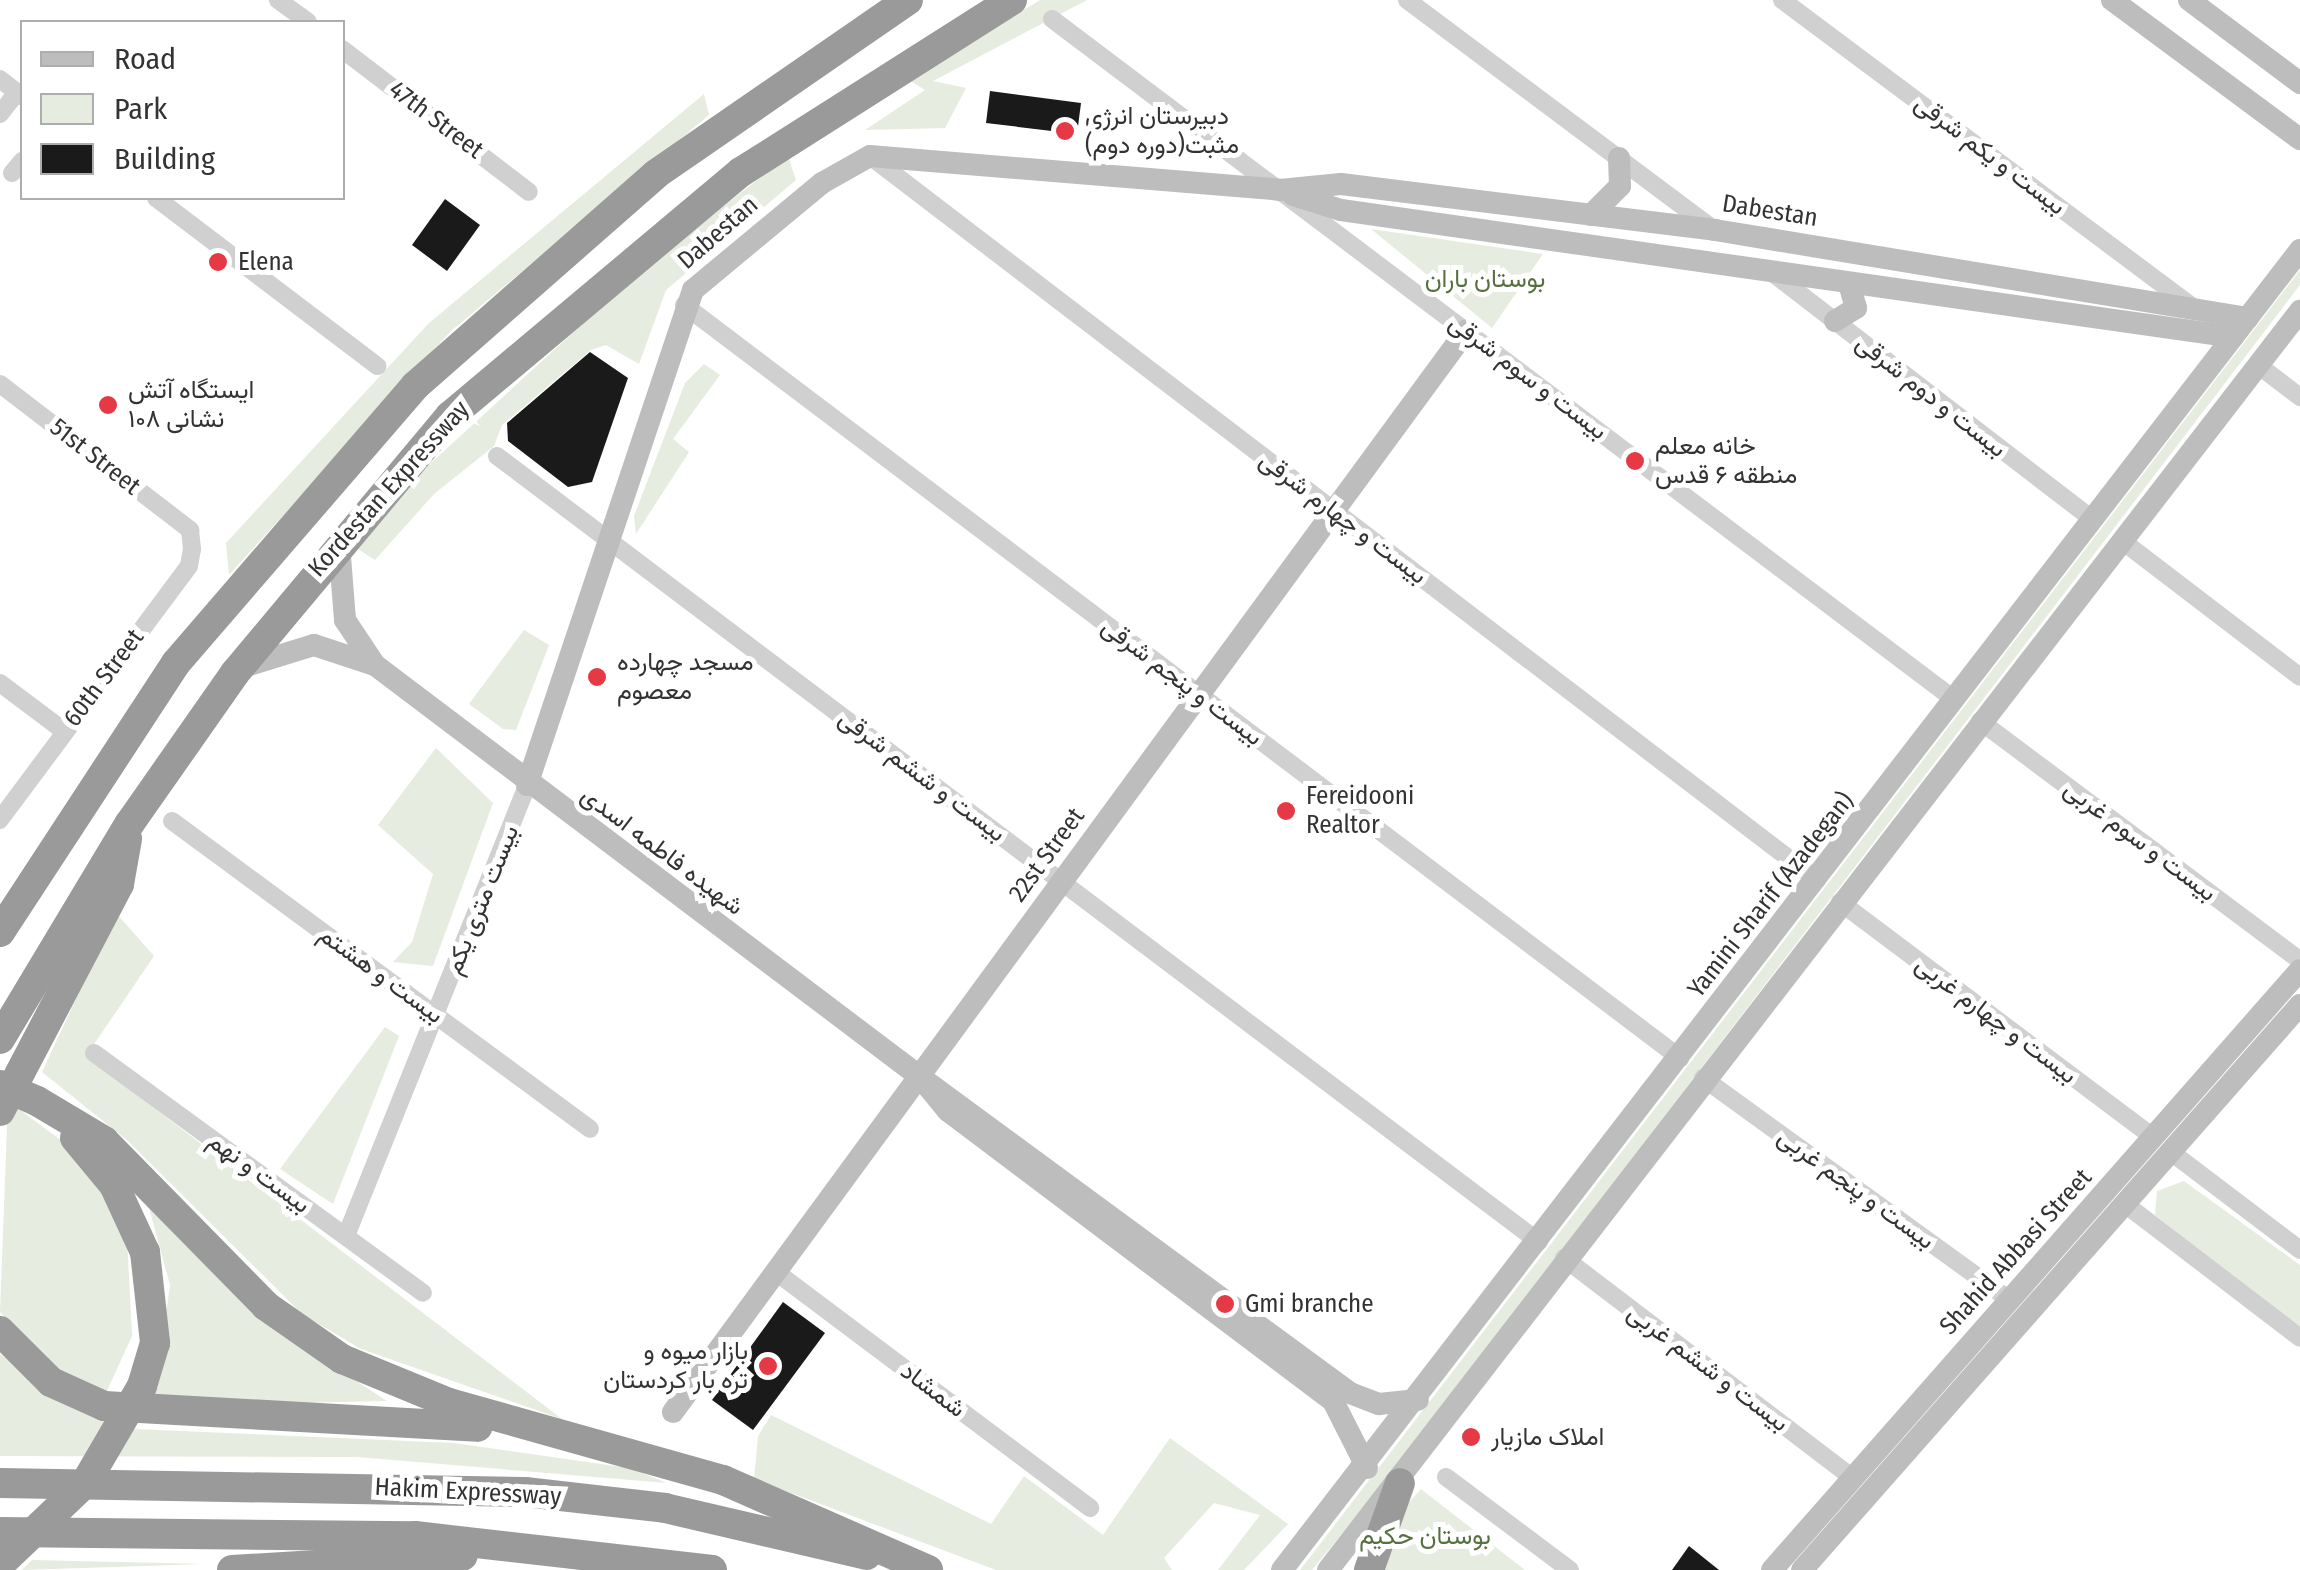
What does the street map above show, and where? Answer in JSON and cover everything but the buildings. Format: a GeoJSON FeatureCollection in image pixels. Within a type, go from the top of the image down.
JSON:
{"type":"FeatureCollection","features":[{"type":"Feature","properties":{"kind":"highway","name":"Kordestan Expressway"},"geometry":{"type":"LineString","coordinates":[[0,932],[176,662],[416,386],[641,186],[908,0]]}},
{"type":"Feature","properties":{"kind":"highway","name":"Kordestan Expressway"},"geometry":{"type":"LineString","coordinates":[[0,1040],[130,824],[235,673],[338,540],[450,416],[643,247],[846,98],[1012,0]]}},
{"type":"Feature","properties":{"kind":"highway"},"geometry":{"type":"LineString","coordinates":[[0,1111],[119,884],[130,824]]}},
{"type":"Feature","properties":{"kind":"highway"},"geometry":{"type":"LineString","coordinates":[[0,896],[44,861]]}},
{"type":"Feature","properties":{"kind":"highway"},"geometry":{"type":"LineString","coordinates":[[0,1085],[37,1100],[121,1156],[312,1344],[408,1389],[723,1480],[928,1570]]}},
{"type":"Feature","properties":{"kind":"highway"},"geometry":{"type":"LineString","coordinates":[[0,1564],[94,1470],[154,1343],[146,1252],[130,1214],[97,1161],[37,1100]]}},
{"type":"Feature","properties":{"kind":"highway"},"geometry":{"type":"LineString","coordinates":[[0,1331],[51,1382],[104,1406],[413,1418],[569,1438]]}},
{"type":"Feature","properties":{"kind":"highway","name":"Hakim Expressway"},"geometry":{"type":"LineString","coordinates":[[0,1482],[525,1492],[665,1508],[928,1570]]}},
{"type":"Feature","properties":{"kind":"highway"},"geometry":{"type":"LineString","coordinates":[[1369,1570],[1400,1483]]}},
{"type":"Feature","properties":{"kind":"highway","name":"Hakim Expressway"},"geometry":{"type":"LineString","coordinates":[[0,1532],[336,1533],[561,1549],[712,1570]]}},
{"type":"Feature","properties":{"kind":"highway"},"geometry":{"type":"LineString","coordinates":[[232,1570],[561,1549],[622,1570]]}},
{"type":"Feature","properties":{"kind":"street"},"geometry":{"type":"LineString","coordinates":[[278,0],[305,20]]}},
{"type":"Feature","properties":{"kind":"street"},"geometry":{"type":"LineString","coordinates":[[1407,0],[1770,271]]}},
{"type":"Feature","properties":{"kind":"street","name":"بیست و یکم شرقی"},"geometry":{"type":"LineString","coordinates":[[1782,0],[2198,310]]}},
{"type":"Feature","properties":{"kind":"street"},"geometry":{"type":"LineString","coordinates":[[2112,0],[2300,139]]}},
{"type":"Feature","properties":{"kind":"street"},"geometry":{"type":"LineString","coordinates":[[2189,0],[2300,83]]}},
{"type":"Feature","properties":{"kind":"street","name":"بیست و سوم شرقی"},"geometry":{"type":"LineString","coordinates":[[1052,19],[1955,700]]}},
{"type":"Feature","properties":{"kind":"street","name":"47th Street"},"geometry":{"type":"LineString","coordinates":[[345,51],[529,192]]}},
{"type":"Feature","properties":{"kind":"street"},"geometry":{"type":"LineString","coordinates":[[0,79],[20,94],[0,114]]}},
{"type":"Feature","properties":{"kind":"street","name":"Dabestan"},"geometry":{"type":"LineString","coordinates":[[528,786],[684,305],[704,274],[870,156],[1280,190],[1341,184],[1715,230],[2160,316],[2198,310],[2241,327]]}},
{"type":"Feature","properties":{"kind":"street","name":"بیست و چهارم شرقی"},"geometry":{"type":"LineString","coordinates":[[870,156],[1817,880]]}},
{"type":"Feature","properties":{"kind":"street"},"geometry":{"type":"LineString","coordinates":[[1591,215],[1615,196],[1618,158]]}},
{"type":"Feature","properties":{"kind":"street","name":"Dabestan"},"geometry":{"type":"LineString","coordinates":[[1280,190],[1341,210],[1849,283],[2241,327]]}},
{"type":"Feature","properties":{"kind":"street"},"geometry":{"type":"LineString","coordinates":[[159,200],[377,366]]}},
{"type":"Feature","properties":{"kind":"street","name":"Yamini Sharif (Azadegan)"},"geometry":{"type":"LineString","coordinates":[[1282,1570],[1368,1468],[2300,250]]}},
{"type":"Feature","properties":{"kind":"street","name":"بیست و دوم شرقی"},"geometry":{"type":"LineString","coordinates":[[1770,271],[2093,520]]}},
{"type":"Feature","properties":{"kind":"street"},"geometry":{"type":"LineString","coordinates":[[1835,322],[1856,308],[1849,283]]}},
{"type":"Feature","properties":{"kind":"street","name":"بیست و پنجم شرقی"},"geometry":{"type":"LineString","coordinates":[[684,305],[1680,1058]]}},
{"type":"Feature","properties":{"kind":"street"},"geometry":{"type":"LineString","coordinates":[[1328,1570],[1400,1483],[1564,1258],[2300,310]]}},
{"type":"Feature","properties":{"kind":"street","name":"22st Street"},"geometry":{"type":"LineString","coordinates":[[673,1412],[1466,331]]}},
{"type":"Feature","properties":{"kind":"street"},"geometry":{"type":"LineString","coordinates":[[2258,365],[2300,396]]}},
{"type":"Feature","properties":{"kind":"street","name":"51st Street"},"geometry":{"type":"LineString","coordinates":[[0,384],[190,530]]}},
{"type":"Feature","properties":{"kind":"street","name":"بیست و ششم شرقی"},"geometry":{"type":"LineString","coordinates":[[497,456],[1539,1242]]}},
{"type":"Feature","properties":{"kind":"street","name":"60th Street"},"geometry":{"type":"LineString","coordinates":[[0,820],[188,566],[190,530]]}},
{"type":"Feature","properties":{"kind":"street"},"geometry":{"type":"LineString","coordinates":[[338,540],[345,620],[375,664]]}},
{"type":"Feature","properties":{"kind":"street"},"geometry":{"type":"LineString","coordinates":[[2121,540],[2300,678]]}},
{"type":"Feature","properties":{"kind":"street"},"geometry":{"type":"LineString","coordinates":[[235,673],[294,646],[375,664]]}},
{"type":"Feature","properties":{"kind":"street","name":"شهیده فاطمه اسدی"},"geometry":{"type":"LineString","coordinates":[[375,664],[528,786],[919,1076],[1344,1400],[1379,1404],[1418,1400]]}},
{"type":"Feature","properties":{"kind":"street"},"geometry":{"type":"LineString","coordinates":[[0,683],[64,731]]}},
{"type":"Feature","properties":{"kind":"street","name":"بیست و سوم غربی"},"geometry":{"type":"LineString","coordinates":[[1980,722],[2300,960]]}},
{"type":"Feature","properties":{"kind":"street","name":"بیست متری یکم"},"geometry":{"type":"LineString","coordinates":[[346,1236],[528,786]]}},
{"type":"Feature","properties":{"kind":"street","name":"بیست و هشتم"},"geometry":{"type":"LineString","coordinates":[[172,821],[590,1128]]}},
{"type":"Feature","properties":{"kind":"street","name":"بیست و چهارم غربی"},"geometry":{"type":"LineString","coordinates":[[1840,902],[2300,1250]]}},
{"type":"Feature","properties":{"kind":"street","name":"Shahid Abbasi Street"},"geometry":{"type":"LineString","coordinates":[[1802,1570],[1902,1439],[2162,1144],[2300,970]]}},
{"type":"Feature","properties":{"kind":"street","name":"Shahid Abbasi Street"},"geometry":{"type":"LineString","coordinates":[[2162,1144],[2300,1005]]}},
{"type":"Feature","properties":{"kind":"street","name":"بیست و نهم"},"geometry":{"type":"LineString","coordinates":[[94,1053],[423,1293]]}},
{"type":"Feature","properties":{"kind":"street","name":"بیست و پنجم غربی"},"geometry":{"type":"LineString","coordinates":[[1703,1078],[2019,1307]]}},
{"type":"Feature","properties":{"kind":"street"},"geometry":{"type":"LineString","coordinates":[[2116,1197],[2300,1338]]}},
{"type":"Feature","properties":{"kind":"street","name":"بیست و ششم غربی"},"geometry":{"type":"LineString","coordinates":[[1564,1258],[1853,1478]]}},
{"type":"Feature","properties":{"kind":"street","name":"شمشاد"},"geometry":{"type":"LineString","coordinates":[[776,1272],[1090,1508]]}},
{"type":"Feature","properties":{"kind":"street","name":"شهیده فاطمه اسدی"},"geometry":{"type":"LineString","coordinates":[[1344,1400],[1368,1468]]}},
{"type":"Feature","properties":{"kind":"street","name":"Shahid Abbasi Street"},"geometry":{"type":"LineString","coordinates":[[1772,1570],[1853,1478],[1902,1439]]}},
{"type":"Feature","properties":{"kind":"street"},"geometry":{"type":"LineString","coordinates":[[1446,1476],[1570,1570]]}},
{"type":"Feature","properties":{"kind":"green space"},"geometry":{"type":"Polygon","coordinates":[[[1040,0],[1087,0],[933,81],[966,88],[945,128],[865,130],[925,90],[909,80],[1040,0]]]}},
{"type":"Feature","properties":{"kind":"green space"},"geometry":{"type":"Polygon","coordinates":[[[704,94],[709,115],[451,331],[229,575],[226,543],[429,323],[704,94]]]}},
{"type":"Feature","properties":{"kind":"green space"},"geometry":{"type":"Polygon","coordinates":[[[788,156],[796,180],[666,290],[639,364],[606,345],[591,350],[502,425],[494,446],[434,494],[375,560],[358,549],[420,473],[639,272],[788,156]]]}},
{"type":"Feature","properties":{"kind":"green space","name":"بوستان باران"},"geometry":{"type":"Polygon","coordinates":[[[1371,229],[1543,254],[1492,328],[1371,229]]]}},
{"type":"Feature","properties":{"kind":"green space"},"geometry":{"type":"Polygon","coordinates":[[[2300,270],[2300,285],[1383,1484],[1312,1570],[1300,1570],[2300,270]]]}},
{"type":"Feature","properties":{"kind":"green space"},"geometry":{"type":"Polygon","coordinates":[[[704,364],[720,375],[673,439],[689,452],[636,534],[634,516],[685,383],[704,364]]]}},
{"type":"Feature","properties":{"kind":"green space"},"geometry":{"type":"Polygon","coordinates":[[[524,630],[549,645],[516,730],[503,729],[469,704],[524,630]]]}},
{"type":"Feature","properties":{"kind":"green space"},"geometry":{"type":"Polygon","coordinates":[[[436,748],[493,803],[433,966],[393,962],[412,942],[433,874],[378,825],[436,748]]]}},
{"type":"Feature","properties":{"kind":"green space"},"geometry":{"type":"Polygon","coordinates":[[[116,913],[154,956],[86,1056],[562,1419],[361,1349],[302,1314],[128,1141],[42,1072],[116,913]]]}},
{"type":"Feature","properties":{"kind":"green space"},"geometry":{"type":"Polygon","coordinates":[[[385,1027],[399,1036],[333,1204],[280,1169],[385,1027]]]}},
{"type":"Feature","properties":{"kind":"green space"},"geometry":{"type":"Polygon","coordinates":[[[8,1101],[85,1158],[127,1238],[132,1336],[105,1395],[64,1377],[0,1312],[8,1101]]]}},
{"type":"Feature","properties":{"kind":"green space"},"geometry":{"type":"Polygon","coordinates":[[[2184,1181],[2300,1265],[2300,1330],[2155,1215],[2157,1191],[2184,1181]]]}},
{"type":"Feature","properties":{"kind":"green space"},"geometry":{"type":"Polygon","coordinates":[[[145,1193],[276,1329],[387,1401],[153,1406],[170,1285],[145,1193]]]}},
{"type":"Feature","properties":{"kind":"green space"},"geometry":{"type":"Polygon","coordinates":[[[0,1354],[68,1404],[135,1429],[454,1443],[629,1468],[667,1483],[357,1457],[0,1456],[0,1354]]]}},
{"type":"Feature","properties":{"kind":"green space"},"geometry":{"type":"Polygon","coordinates":[[[771,1415],[991,1524],[1024,1476],[1103,1535],[1170,1438],[1288,1524],[1244,1570],[1218,1570],[1260,1515],[1214,1503],[1164,1558],[1172,1570],[996,1570],[754,1479],[758,1436],[771,1415]]]}},
{"type":"Feature","properties":{"kind":"green space","name":"بوستان حکیم"},"geometry":{"type":"Polygon","coordinates":[[[1421,1489],[1525,1570],[1374,1570],[1393,1520],[1421,1489]]]}},
{"type":"Feature","properties":{"kind":"green space"},"geometry":{"type":"Polygon","coordinates":[[[32,1560],[205,1564],[22,1570],[32,1560]]]}},
{"type":"Feature","properties":{"kind":"place","name":"دبیرستان انرژی مثبت(دوره دوم)"},"geometry":{"type":"Point","coordinates":[1065,131]}},
{"type":"Feature","properties":{"kind":"place","name":"Elena"},"geometry":{"type":"Point","coordinates":[218,262]}},
{"type":"Feature","properties":{"kind":"place","name":"ایستگاه آتش نشانی ۱۰۸"},"geometry":{"type":"Point","coordinates":[108,405]}},
{"type":"Feature","properties":{"kind":"place","name":"خانه معلم منطقه ۶ قدس"},"geometry":{"type":"Point","coordinates":[1635,461]}},
{"type":"Feature","properties":{"kind":"place","name":"مسجد چهارده معصوم"},"geometry":{"type":"Point","coordinates":[597,677]}},
{"type":"Feature","properties":{"kind":"place","name":"Fereidooni Realtor"},"geometry":{"type":"Point","coordinates":[1286,811]}},
{"type":"Feature","properties":{"kind":"place","name":"Gmi branche"},"geometry":{"type":"Point","coordinates":[1225,1304]}},
{"type":"Feature","properties":{"kind":"place","name":"بازار میوه و تره بار کردستان"},"geometry":{"type":"Point","coordinates":[768,1366]}},
{"type":"Feature","properties":{"kind":"place","name":"املاک مازیار"},"geometry":{"type":"Point","coordinates":[1471,1437]}}]}
